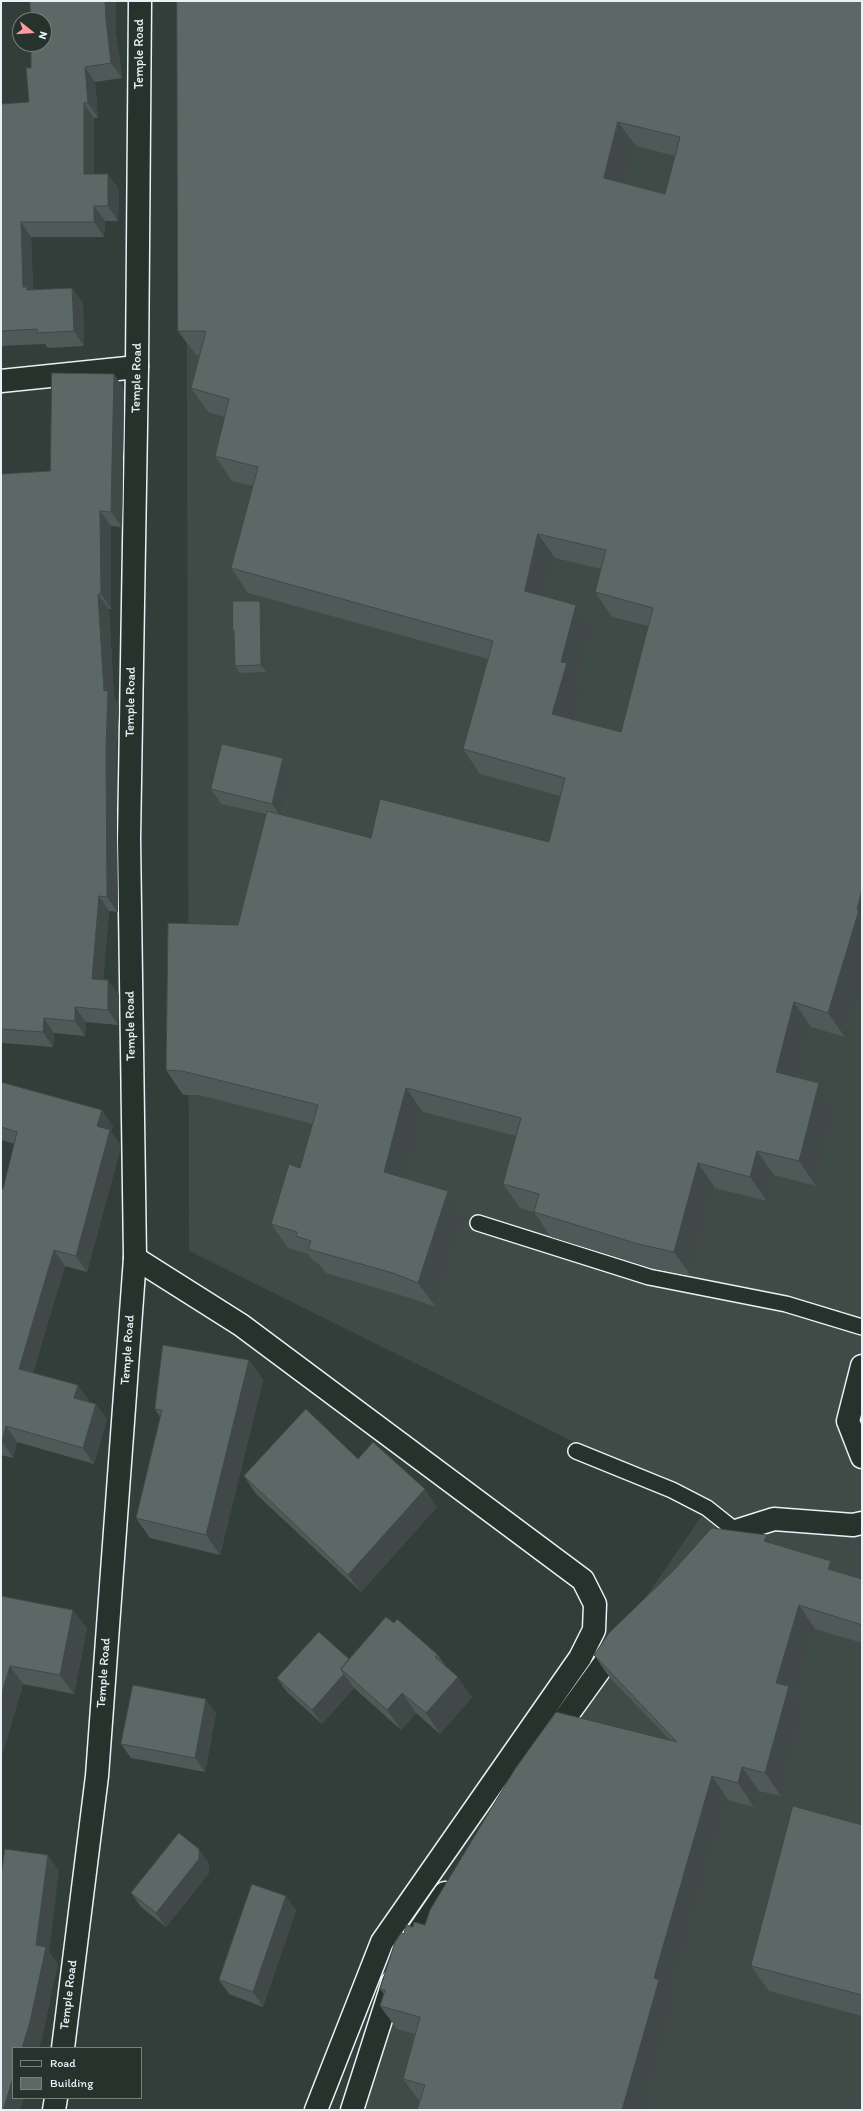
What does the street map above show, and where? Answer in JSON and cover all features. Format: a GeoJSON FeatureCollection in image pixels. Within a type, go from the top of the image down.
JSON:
{"type":"FeatureCollection","features":[{"type":"Feature","properties":{"kind":"street","name":"Temple Road"},"geometry":{"type":"LineString","coordinates":[[63,2047],[97,1776],[135,1258],[129,839],[137,367],[140,1]]}},
{"type":"Feature","properties":{"kind":"street"},"geometry":{"type":"LineString","coordinates":[[1,381],[137,367]]}},
{"type":"Feature","properties":{"kind":"street"},"geometry":{"type":"LineString","coordinates":[[135,1258],[241,1325],[583,1580],[595,1604],[594,1630],[580,1658],[382,1942],[316,2110]]}},
{"type":"Feature","properties":{"kind":"street"},"geometry":{"type":"LineString","coordinates":[[862,1366],[848,1421],[862,1457]]}},
{"type":"Feature","properties":{"kind":"street"},"geometry":{"type":"LineString","coordinates":[[698,1558],[736,1531],[774,1520],[853,1525],[862,1523]]}},
{"type":"Feature","properties":{"kind":"street"},"geometry":{"type":"LineString","coordinates":[[538,1756],[633,1626]]}},
{"type":"Feature","properties":{"kind":"street"},"geometry":{"type":"LineString","coordinates":[[352,2110],[400,1961],[414,1936],[457,1875]]}},
{"type":"Feature","properties":{"kind":"street"},"geometry":{"type":"LineString","coordinates":[[54,2110],[56,2099]]}},
{"type":"Feature","properties":{"kind":"lane"},"geometry":{"type":"LineString","coordinates":[[478,1223],[649,1277],[786,1304],[862,1327]]}},
{"type":"Feature","properties":{"kind":"lane"},"geometry":{"type":"LineString","coordinates":[[576,1451],[672,1490],[708,1508],[736,1531]]}},
{"type":"Feature","properties":{"kind":"shaded area"},"geometry":{"type":"Polygon","coordinates":[[[186,1],[862,1],[862,2110],[364,2110],[414,1936],[707,1508],[189,1251],[186,1]]]}},
{"type":"Feature","properties":{"kind":"building"},"geometry":{"type":"Polygon","coordinates":[[[30,1],[105,1],[111,63],[85,67],[88,103],[84,103],[84,174],[108,174],[108,206],[94,206],[94,222],[21,222],[23,287],[27,287],[27,290],[72,288],[74,331],[37,333],[37,329],[1,331],[1,104],[29,102],[26,68],[31,68],[31,52],[52,52],[52,12],[31,12],[30,1]]]}},
{"type":"Feature","properties":{"kind":"building"},"geometry":{"type":"Polygon","coordinates":[[[177,1],[862,1],[862,889],[857,910],[859,910],[828,1013],[794,1002],[776,1072],[819,1083],[799,1161],[757,1151],[750,1177],[698,1163],[674,1252],[638,1244],[534,1212],[539,1194],[503,1184],[521,1118],[406,1088],[384,1172],[448,1191],[418,1283],[393,1273],[308,1249],[311,1241],[296,1236],[297,1232],[271,1224],[289,1164],[300,1168],[318,1105],[182,1071],[166,1070],[168,923],[238,925],[267,811],[371,838],[380,799],[549,842],[565,778],[463,749],[493,641],[231,568],[258,467],[215,456],[229,399],[191,388],[206,331],[178,331],[177,1]],[[618,122],[604,178],[665,194],[680,137],[618,122]],[[538,534],[525,591],[576,605],[561,662],[567,663],[552,714],[621,732],[653,608],[595,592],[606,550],[538,534]]]}},
{"type":"Feature","properties":{"kind":"building"},"geometry":{"type":"Polygon","coordinates":[[[52,373],[114,374],[111,512],[100,511],[101,594],[98,594],[104,691],[108,690],[106,748],[107,897],[99,896],[92,979],[108,980],[108,1010],[75,1007],[75,1021],[44,1018],[43,1032],[1,1029],[1,474],[50,471],[52,373]]]}},
{"type":"Feature","properties":{"kind":"building"},"geometry":{"type":"Polygon","coordinates":[[[233,601],[260,601],[261,665],[235,666],[233,601]]]}},
{"type":"Feature","properties":{"kind":"building"},"geometry":{"type":"Polygon","coordinates":[[[222,744],[283,758],[272,804],[211,789],[222,744]]]}},
{"type":"Feature","properties":{"kind":"building"},"geometry":{"type":"Polygon","coordinates":[[[1,1082],[102,1110],[97,1126],[110,1130],[76,1256],[54,1250],[19,1369],[78,1385],[74,1398],[96,1404],[83,1448],[6,1426],[1,1442],[1,1188],[3,1189],[17,1132],[1,1127],[1,1082]]]}},
{"type":"Feature","properties":{"kind":"building"},"geometry":{"type":"Polygon","coordinates":[[[163,1345],[249,1360],[206,1535],[136,1518],[162,1410],[155,1409],[163,1345]]]}},
{"type":"Feature","properties":{"kind":"building"},"geometry":{"type":"Polygon","coordinates":[[[306,1409],[358,1459],[373,1442],[425,1489],[348,1575],[244,1476],[306,1409]]]}},
{"type":"Feature","properties":{"kind":"building"},"geometry":{"type":"Polygon","coordinates":[[[712,1528],[767,1535],[764,1541],[831,1561],[828,1569],[862,1579],[862,1625],[799,1605],[776,1683],[789,1686],[765,1773],[742,1767],[738,1783],[712,1776],[654,1978],[659,1980],[622,2110],[417,2110],[425,2085],[403,2079],[420,2017],[380,2006],[385,1990],[380,1989],[395,1942],[401,1933],[404,1934],[406,1925],[413,1927],[414,1922],[425,1925],[430,1910],[515,1769],[556,1712],[677,1742],[594,1655],[609,1633],[674,1570],[712,1528]]]}},
{"type":"Feature","properties":{"kind":"building"},"geometry":{"type":"Polygon","coordinates":[[[1,1596],[73,1610],[60,1675],[10,1666],[1,1696],[1,1596]]]}},
{"type":"Feature","properties":{"kind":"building"},"geometry":{"type":"Polygon","coordinates":[[[386,1617],[394,1623],[397,1619],[438,1655],[435,1657],[458,1677],[426,1713],[402,1693],[387,1710],[341,1669],[386,1617]]]}},
{"type":"Feature","properties":{"kind":"building"},"geometry":{"type":"Polygon","coordinates":[[[319,1632],[349,1659],[341,1669],[344,1674],[312,1710],[277,1678],[319,1632]]]}},
{"type":"Feature","properties":{"kind":"building"},"geometry":{"type":"Polygon","coordinates":[[[133,1685],[206,1699],[195,1758],[121,1744],[133,1685]]]}},
{"type":"Feature","properties":{"kind":"building"},"geometry":{"type":"Polygon","coordinates":[[[793,1806],[862,1825],[862,1995],[751,1966],[793,1806]]]}},
{"type":"Feature","properties":{"kind":"building"},"geometry":{"type":"Polygon","coordinates":[[[179,1833],[199,1849],[199,1859],[156,1913],[131,1893],[179,1833]]]}},
{"type":"Feature","properties":{"kind":"building"},"geometry":{"type":"Polygon","coordinates":[[[5,1849],[48,1855],[36,1945],[46,1947],[30,2022],[22,2047],[12,2047],[12,2081],[3,2110],[1,2110],[1,1877],[5,1849]]]}},
{"type":"Feature","properties":{"kind":"building"},"geometry":{"type":"Polygon","coordinates":[[[252,1884],[286,1896],[253,1992],[219,1980],[252,1884]]]}}]}
